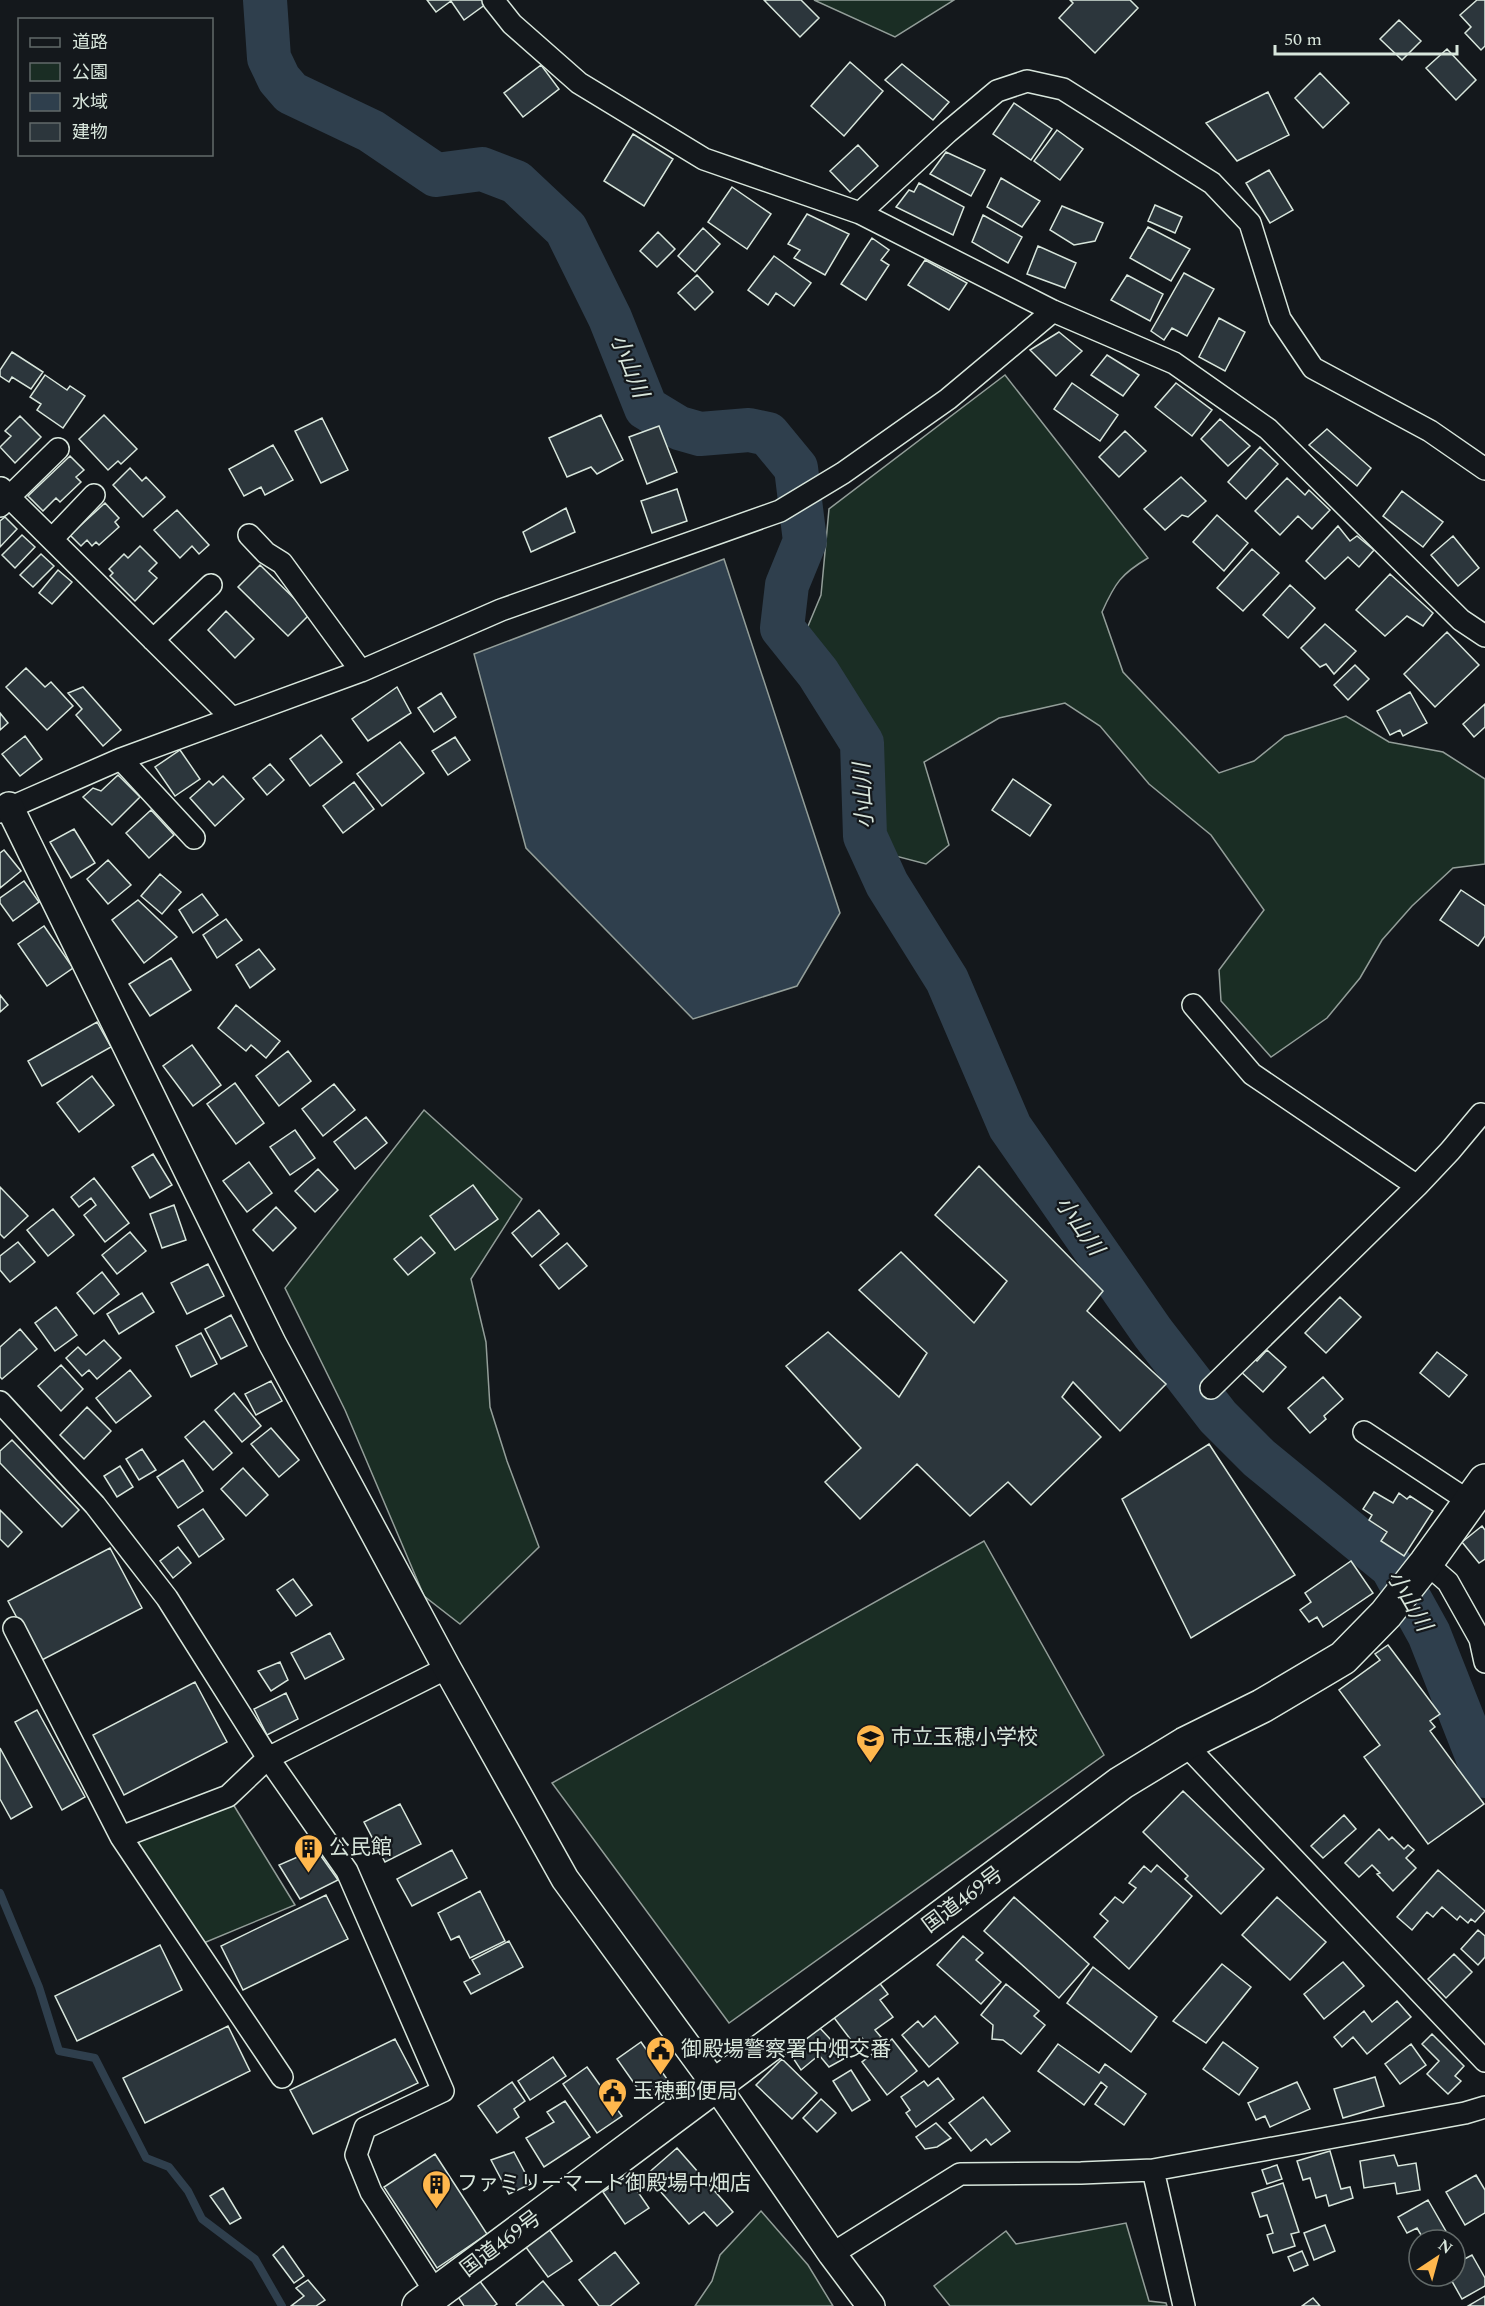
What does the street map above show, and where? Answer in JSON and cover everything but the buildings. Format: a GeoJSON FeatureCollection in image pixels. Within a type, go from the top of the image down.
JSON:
{"type":"FeatureCollection","features":[{"type":"Feature","properties":{"kind":"highway","name":"国道469号"},"geometry":{"type":"LineString","coordinates":[[427,2299],[1121,1784],[1185,1744],[1262,1706],[1342,1658],[1391,1607],[1478,1491]]}},
{"type":"Feature","properties":{"kind":"street"},"geometry":{"type":"LineString","coordinates":[[493,0],[512,24],[579,83],[704,159],[860,213],[1053,311],[1174,363],[1268,429],[1461,620],[1485,636]]}},
{"type":"Feature","properties":{"kind":"street"},"geometry":{"type":"LineString","coordinates":[[860,213],[948,132],[997,91],[1027,81],[1063,89],[1212,183],[1250,224],[1280,319],[1313,368],[1430,431],[1485,469]]}},
{"type":"Feature","properties":{"kind":"street"},"geometry":{"type":"LineString","coordinates":[[871,2306],[832,2254],[715,2084],[565,1879],[447,1668],[272,1343],[2,804],[231,717],[361,671],[501,610],[784,508],[824,484],[948,399],[1053,311]]}},
{"type":"Feature","properties":{"kind":"street"},"geometry":{"type":"LineString","coordinates":[[58,449],[3,496],[52,540],[231,717]]}},
{"type":"Feature","properties":{"kind":"street"},"geometry":{"type":"LineString","coordinates":[[52,540],[94,495]]}},
{"type":"Feature","properties":{"kind":"street"},"geometry":{"type":"LineString","coordinates":[[249,535],[266,553],[282,563],[361,671]]}},
{"type":"Feature","properties":{"kind":"street"},"geometry":{"type":"LineString","coordinates":[[153,640],[211,585]]}},
{"type":"Feature","properties":{"kind":"street"},"geometry":{"type":"LineString","coordinates":[[121,759],[194,838]]}},
{"type":"Feature","properties":{"kind":"street"},"geometry":{"type":"LineString","coordinates":[[1193,1005],[1252,1074],[1417,1186]]}},
{"type":"Feature","properties":{"kind":"street"},"geometry":{"type":"LineString","coordinates":[[1211,1388],[1417,1186],[1484,1114]]}},
{"type":"Feature","properties":{"kind":"street"},"geometry":{"type":"LineString","coordinates":[[0,1402],[95,1505],[167,1598],[268,1758],[346,1871],[443,2091],[365,2128],[356,2155],[371,2192],[427,2299]]}},
{"type":"Feature","properties":{"kind":"street"},"geometry":{"type":"LineString","coordinates":[[1364,1432],[1478,1491]]}},
{"type":"Feature","properties":{"kind":"street"},"geometry":{"type":"LineString","coordinates":[[1421,1570],[1448,1582],[1480,1640],[1485,1662]]}},
{"type":"Feature","properties":{"kind":"street"},"geometry":{"type":"LineString","coordinates":[[14,1628],[121,1837],[282,2077]]}},
{"type":"Feature","properties":{"kind":"street"},"geometry":{"type":"LineString","coordinates":[[121,1837],[228,1796],[268,1758],[447,1668]]}},
{"type":"Feature","properties":{"kind":"street"},"geometry":{"type":"LineString","coordinates":[[1185,1744],[1485,2061]]}},
{"type":"Feature","properties":{"kind":"street"},"geometry":{"type":"LineString","coordinates":[[832,2254],[960,2174],[1153,2170],[1485,2107]]}},
{"type":"Feature","properties":{"kind":"street"},"geometry":{"type":"LineString","coordinates":[[1153,2170],[1184,2306]]}},
{"type":"Feature","properties":{"kind":"green space"},"geometry":{"type":"Polygon","coordinates":[[[814,0],[954,0],[895,37],[814,0]]]}},
{"type":"Feature","properties":{"kind":"green space"},"geometry":{"type":"Polygon","coordinates":[[[1005,375],[1148,558],[1131,569],[1120,580],[1102,612],[1123,672],[1219,773],[1254,761],[1285,736],[1346,716],[1389,742],[1443,752],[1485,779],[1485,864],[1453,868],[1412,906],[1382,940],[1360,978],[1327,1018],[1271,1057],[1221,1001],[1219,970],[1264,910],[1211,835],[1149,784],[1100,726],[1065,703],[999,718],[924,762],[949,845],[926,864],[884,853],[864,727],[798,650],[821,595],[829,509],[1005,375]]]}},
{"type":"Feature","properties":{"kind":"green space"},"geometry":{"type":"Polygon","coordinates":[[[424,1110],[522,1199],[471,1279],[486,1342],[490,1407],[539,1547],[460,1624],[424,1596],[345,1410],[285,1288],[424,1110]]]}},
{"type":"Feature","properties":{"kind":"green space"},"geometry":{"type":"Polygon","coordinates":[[[984,1541],[1104,1755],[729,2023],[552,1783],[984,1541]]]}},
{"type":"Feature","properties":{"kind":"green space"},"geometry":{"type":"Polygon","coordinates":[[[228,1796],[295,1905],[194,1947],[121,1837],[228,1796]]]}},
{"type":"Feature","properties":{"kind":"green space"},"geometry":{"type":"Polygon","coordinates":[[[761,2211],[808,2265],[833,2306],[695,2306],[712,2281],[720,2255],[761,2211]]]}},
{"type":"Feature","properties":{"kind":"green space"},"geometry":{"type":"Polygon","coordinates":[[[1126,2223],[1149,2301],[1166,2303],[1167,2306],[950,2306],[934,2286],[1006,2231],[1016,2244],[1126,2223]]]}},
{"type":"Feature","properties":{"kind":"water"},"geometry":{"type":"Polygon","coordinates":[[[724,559],[840,913],[797,986],[693,1019],[526,848],[474,654],[724,559]]]}},
{"type":"Feature","properties":{"kind":"waterway","name":"小山川"},"geometry":{"type":"LineString","coordinates":[[265,0],[269,58],[279,79],[291,93],[371,131],[436,175],[482,169],[516,182],[566,229],[610,318],[646,408],[679,428],[700,434],[749,430],[768,434],[796,468],[805,541],[787,585],[782,628],[818,673],[862,743],[865,836],[887,884],[947,980],[1010,1127],[1153,1333],[1218,1417],[1259,1458],[1392,1567],[1429,1634],[1485,1776]]}},
{"type":"Feature","properties":{"kind":"waterway"},"geometry":{"type":"LineString","coordinates":[[0,1893],[39,1987],[59,2051],[95,2058],[146,2158],[169,2167],[188,2191],[202,2219],[255,2259],[282,2306]]}},
{"type":"Feature","properties":{"kind":"place","name":"市立玉穂小学校"},"geometry":{"type":"Point","coordinates":[870,1764]}},
{"type":"Feature","properties":{"kind":"place","name":"公民館"},"geometry":{"type":"Point","coordinates":[308,1874]}},
{"type":"Feature","properties":{"kind":"place","name":"御殿場警察署中畑交番"},"geometry":{"type":"Point","coordinates":[660,2076]}},
{"type":"Feature","properties":{"kind":"place","name":"玉穂郵便局"},"geometry":{"type":"Point","coordinates":[612,2118]}},
{"type":"Feature","properties":{"kind":"place","name":"ファミリーマート御殿場中畑店"},"geometry":{"type":"Point","coordinates":[436,2210]}}]}
